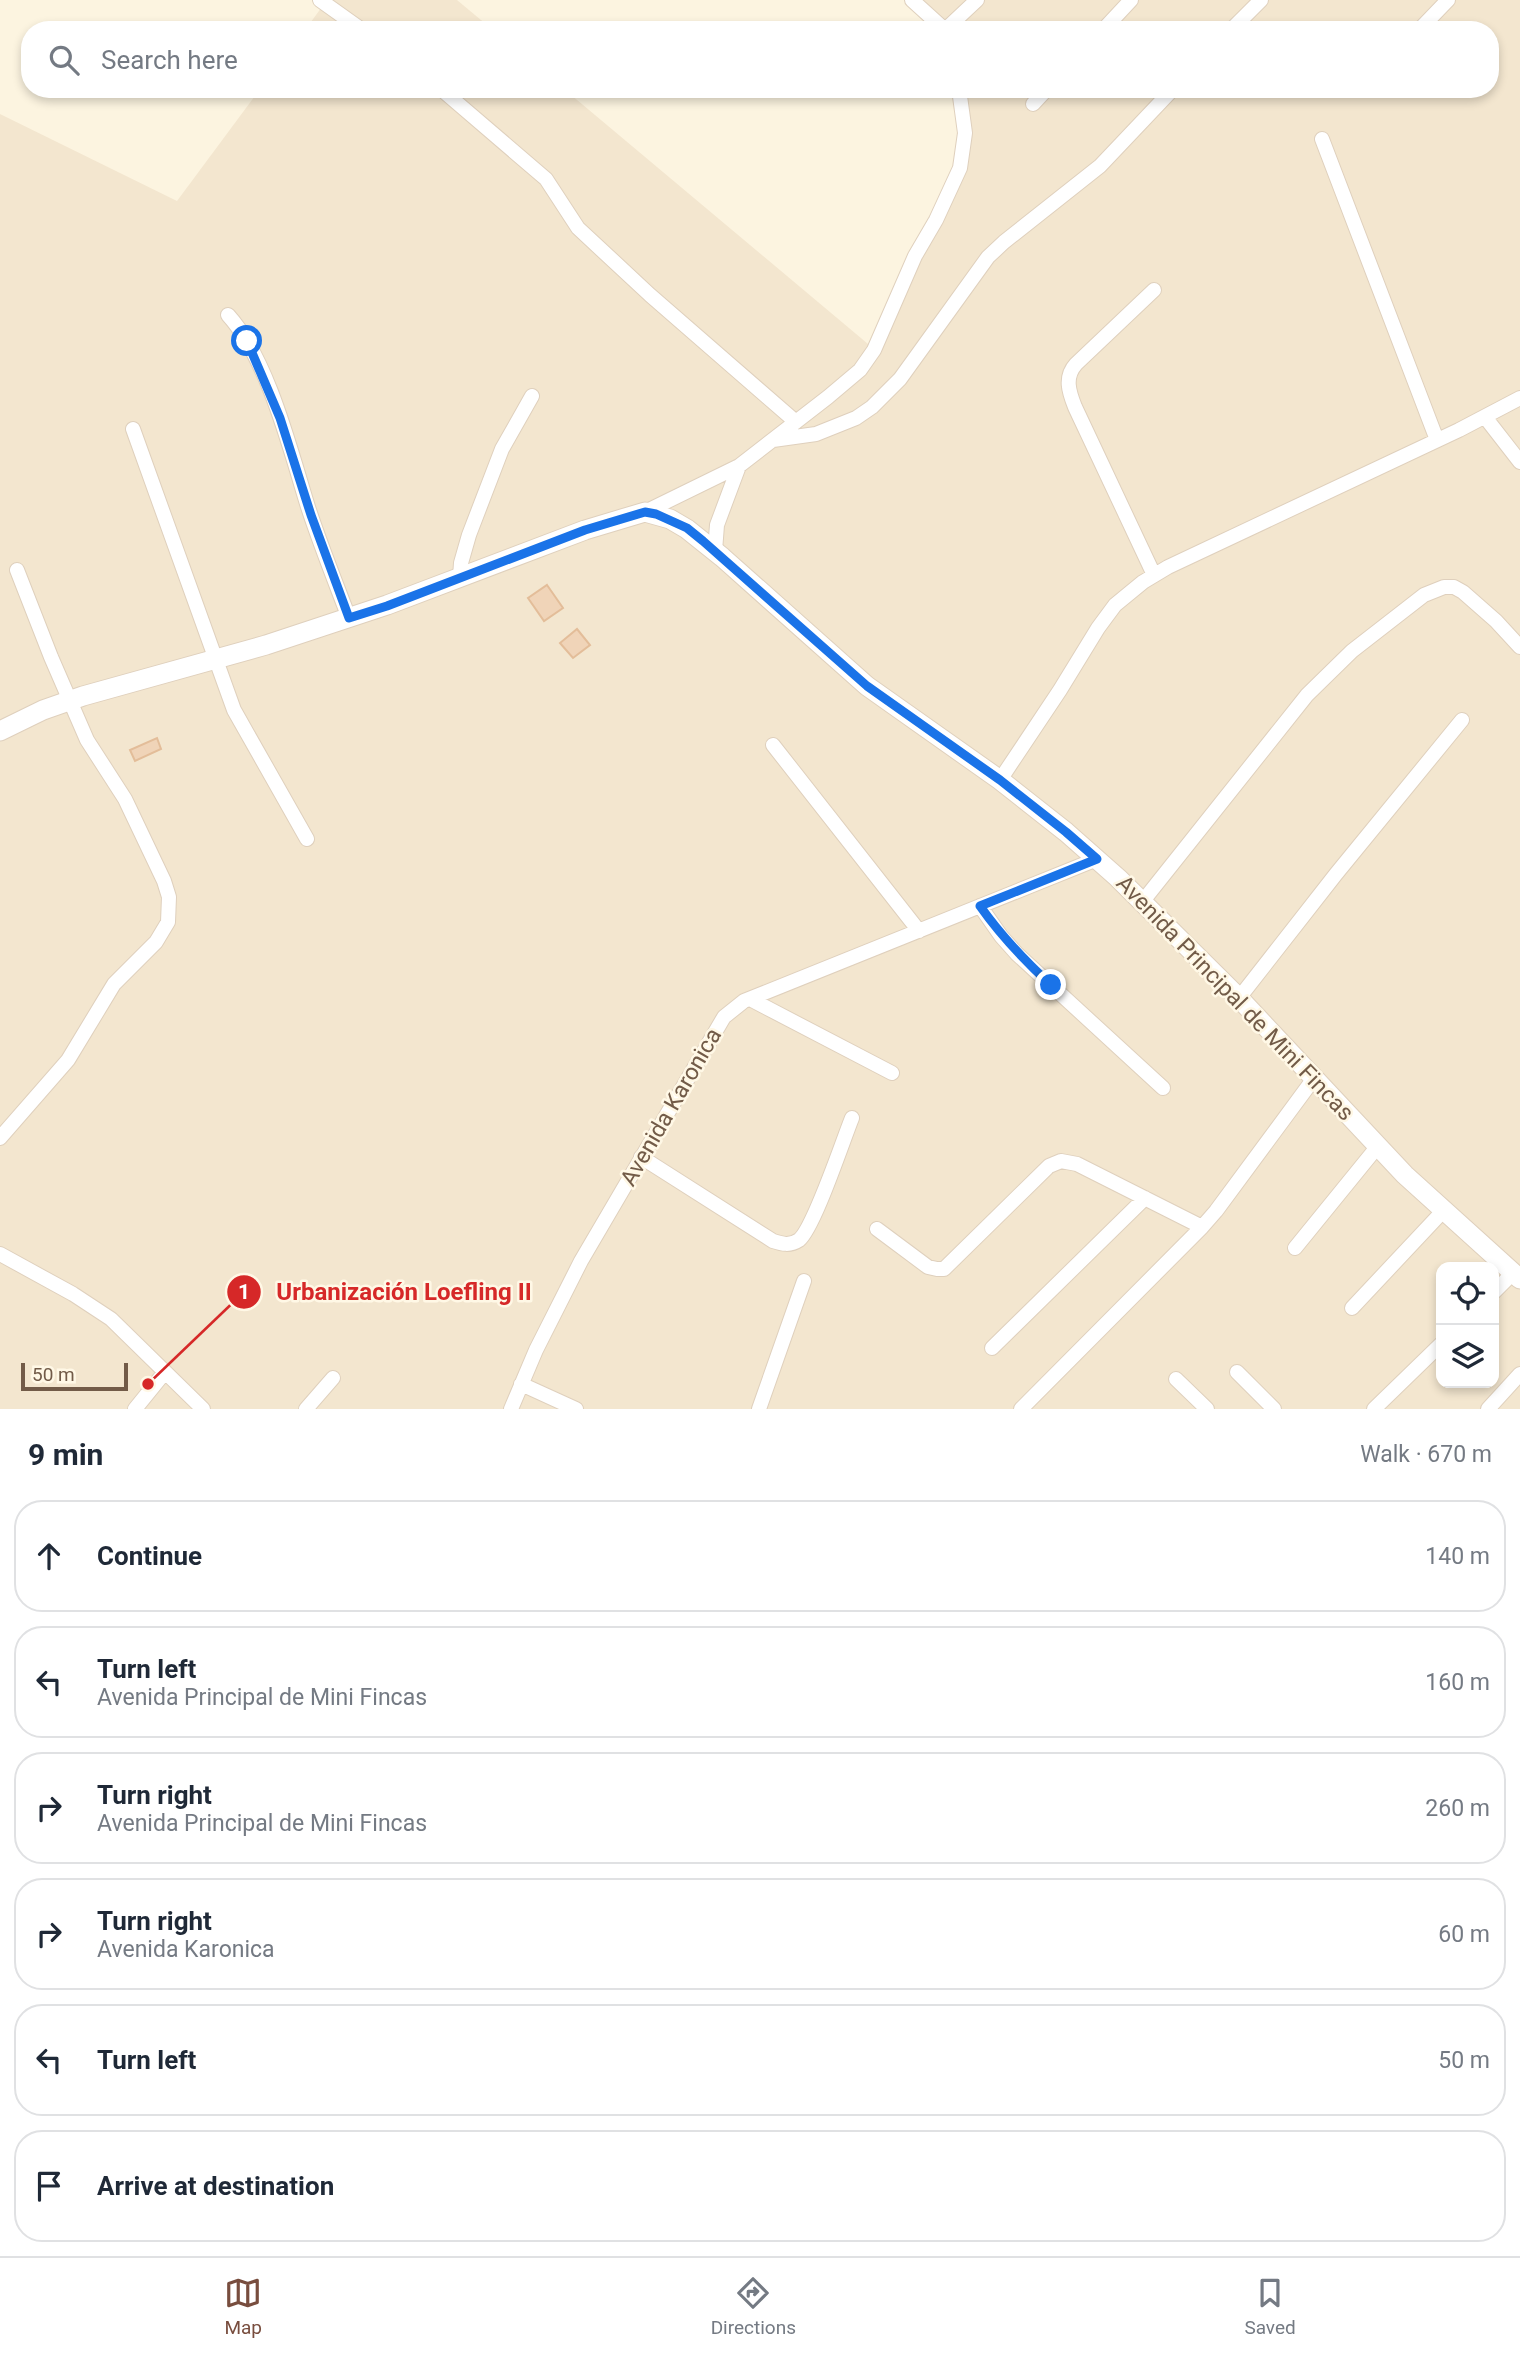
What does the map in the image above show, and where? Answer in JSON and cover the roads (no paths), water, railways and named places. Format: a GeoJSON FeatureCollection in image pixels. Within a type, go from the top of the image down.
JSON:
{"type":"FeatureCollection","features":[{"type":"Feature","properties":{"kind":"street"},"geometry":{"type":"LineString","coordinates":[[320,0],[349,21]]}},
{"type":"Feature","properties":{"kind":"street"},"geometry":{"type":"LineString","coordinates":[[912,0],[935,21]]}},
{"type":"Feature","properties":{"kind":"street"},"geometry":{"type":"LineString","coordinates":[[955,21],[977,0]]}},
{"type":"Feature","properties":{"kind":"street"},"geometry":{"type":"LineString","coordinates":[[1111,21],[1131,0]]}},
{"type":"Feature","properties":{"kind":"street"},"geometry":{"type":"LineString","coordinates":[[1240,21],[1261,0]]}},
{"type":"Feature","properties":{"kind":"street"},"geometry":{"type":"LineString","coordinates":[[1428,21],[1448,0]]}},
{"type":"Feature","properties":{"kind":"street"},"geometry":{"type":"LineString","coordinates":[[452,98],[541,174],[554,189],[578,228],[650,295],[796,422]]}},
{"type":"Feature","properties":{"kind":"street"},"geometry":{"type":"LineString","coordinates":[[0,731],[43,710],[69,701],[387,606],[585,530],[645,512],[739,466],[860,370],[874,350],[915,256],[936,220],[960,167],[965,133],[960,98]]}},
{"type":"Feature","properties":{"kind":"street"},"geometry":{"type":"LineString","coordinates":[[1033,104],[1039,98]]}},
{"type":"Feature","properties":{"kind":"street"},"geometry":{"type":"LineString","coordinates":[[771,440],[816,434],[856,418],[879,400],[900,379],[988,257],[1100,166],[1164,98]]}},
{"type":"Feature","properties":{"kind":"street"},"geometry":{"type":"LineString","coordinates":[[1322,139],[1437,440]]}},
{"type":"Feature","properties":{"kind":"street"},"geometry":{"type":"LineString","coordinates":[[1154,290],[1070,370],[1068,386],[1075,407],[1154,575]]}},
{"type":"Feature","properties":{"kind":"street"},"geometry":{"type":"LineString","coordinates":[[228,315],[258,362],[349,618]]}},
{"type":"Feature","properties":{"kind":"street"},"geometry":{"type":"LineString","coordinates":[[460,577],[469,535],[502,449],[533,396]]}},
{"type":"Feature","properties":{"kind":"street"},"geometry":{"type":"LineString","coordinates":[[1000,780],[1110,612],[1128,593],[1154,575],[1520,398]]}},
{"type":"Feature","properties":{"kind":"street"},"geometry":{"type":"LineString","coordinates":[[1485,416],[1520,462]]}},
{"type":"Feature","properties":{"kind":"street"},"geometry":{"type":"LineString","coordinates":[[133,429],[234,710],[307,839]]}},
{"type":"Feature","properties":{"kind":"street"},"geometry":{"type":"LineString","coordinates":[[715,551],[717,525],[739,466]]}},
{"type":"Feature","properties":{"kind":"street","name":"Avenida Principal de Mini Fincas"},"geometry":{"type":"LineString","coordinates":[[645,512],[670,519],[687,528],[867,686],[1000,780],[1097,859],[1143,901],[1239,998],[1378,1146],[1517,1276]]}},
{"type":"Feature","properties":{"kind":"street"},"geometry":{"type":"LineString","coordinates":[[0,1138],[68,1060],[114,984],[156,942],[167,922],[169,897],[125,799],[96,757],[69,701],[17,570]]}},
{"type":"Feature","properties":{"kind":"street"},"geometry":{"type":"LineString","coordinates":[[1143,901],[1307,695],[1352,651],[1424,595],[1444,587],[1454,587],[1496,621],[1520,647]]}},
{"type":"Feature","properties":{"kind":"street"},"geometry":{"type":"LineString","coordinates":[[1239,998],[1462,720]]}},
{"type":"Feature","properties":{"kind":"street"},"geometry":{"type":"LineString","coordinates":[[773,746],[919,931]]}},
{"type":"Feature","properties":{"kind":"street","name":"Avenida Karonica"},"geometry":{"type":"LineString","coordinates":[[511,1409],[536,1350],[581,1261],[714,1030],[733,1009],[750,999],[1097,859]]}},
{"type":"Feature","properties":{"kind":"street"},"geometry":{"type":"LineString","coordinates":[[980,906],[1017,954],[1163,1088]]}},
{"type":"Feature","properties":{"kind":"street"},"geometry":{"type":"LineString","coordinates":[[750,999],[892,1073]]}},
{"type":"Feature","properties":{"kind":"street"},"geometry":{"type":"LineString","coordinates":[[1021,1409],[1202,1227],[1315,1077]]}},
{"type":"Feature","properties":{"kind":"street"},"geometry":{"type":"LineString","coordinates":[[640,1157],[772,1241],[788,1244],[802,1237],[812,1219],[852,1118]]}},
{"type":"Feature","properties":{"kind":"street"},"geometry":{"type":"LineString","coordinates":[[1295,1248],[1378,1146]]}},
{"type":"Feature","properties":{"kind":"street"},"geometry":{"type":"LineString","coordinates":[[877,1230],[928,1267],[944,1269],[1049,1166],[1061,1161],[1077,1164],[1202,1227]]}},
{"type":"Feature","properties":{"kind":"street"},"geometry":{"type":"LineString","coordinates":[[992,1348],[1144,1198]]}},
{"type":"Feature","properties":{"kind":"street"},"geometry":{"type":"LineString","coordinates":[[1352,1308],[1444,1210]]}},
{"type":"Feature","properties":{"kind":"street"},"geometry":{"type":"LineString","coordinates":[[0,1254],[73,1294],[111,1319],[203,1409]]}},
{"type":"Feature","properties":{"kind":"street"},"geometry":{"type":"LineString","coordinates":[[1499,1289],[1517,1276]]}},
{"type":"Feature","properties":{"kind":"street"},"geometry":{"type":"LineString","coordinates":[[759,1409],[804,1282]]}},
{"type":"Feature","properties":{"kind":"street"},"geometry":{"type":"LineString","coordinates":[[1374,1409],[1436,1349]]}},
{"type":"Feature","properties":{"kind":"street"},"geometry":{"type":"LineString","coordinates":[[135,1409],[165,1372]]}},
{"type":"Feature","properties":{"kind":"street"},"geometry":{"type":"LineString","coordinates":[[1237,1372],[1274,1409]]}},
{"type":"Feature","properties":{"kind":"street"},"geometry":{"type":"LineString","coordinates":[[1488,1409],[1520,1374]]}},
{"type":"Feature","properties":{"kind":"street"},"geometry":{"type":"LineString","coordinates":[[306,1409],[334,1378]]}},
{"type":"Feature","properties":{"kind":"street"},"geometry":{"type":"LineString","coordinates":[[1176,1379],[1207,1409]]}},
{"type":"Feature","properties":{"kind":"street"},"geometry":{"type":"LineString","coordinates":[[521,1384],[576,1409]]}},
{"type":"Feature","properties":{"kind":"street"},"geometry":{"type":"LineString","coordinates":[[1509,1386],[1520,1397]]}},
{"type":"Feature","properties":{"kind":"place","name":"Urbanización Loefling II"},"geometry":{"type":"Point","coordinates":[148,1384]}}]}
